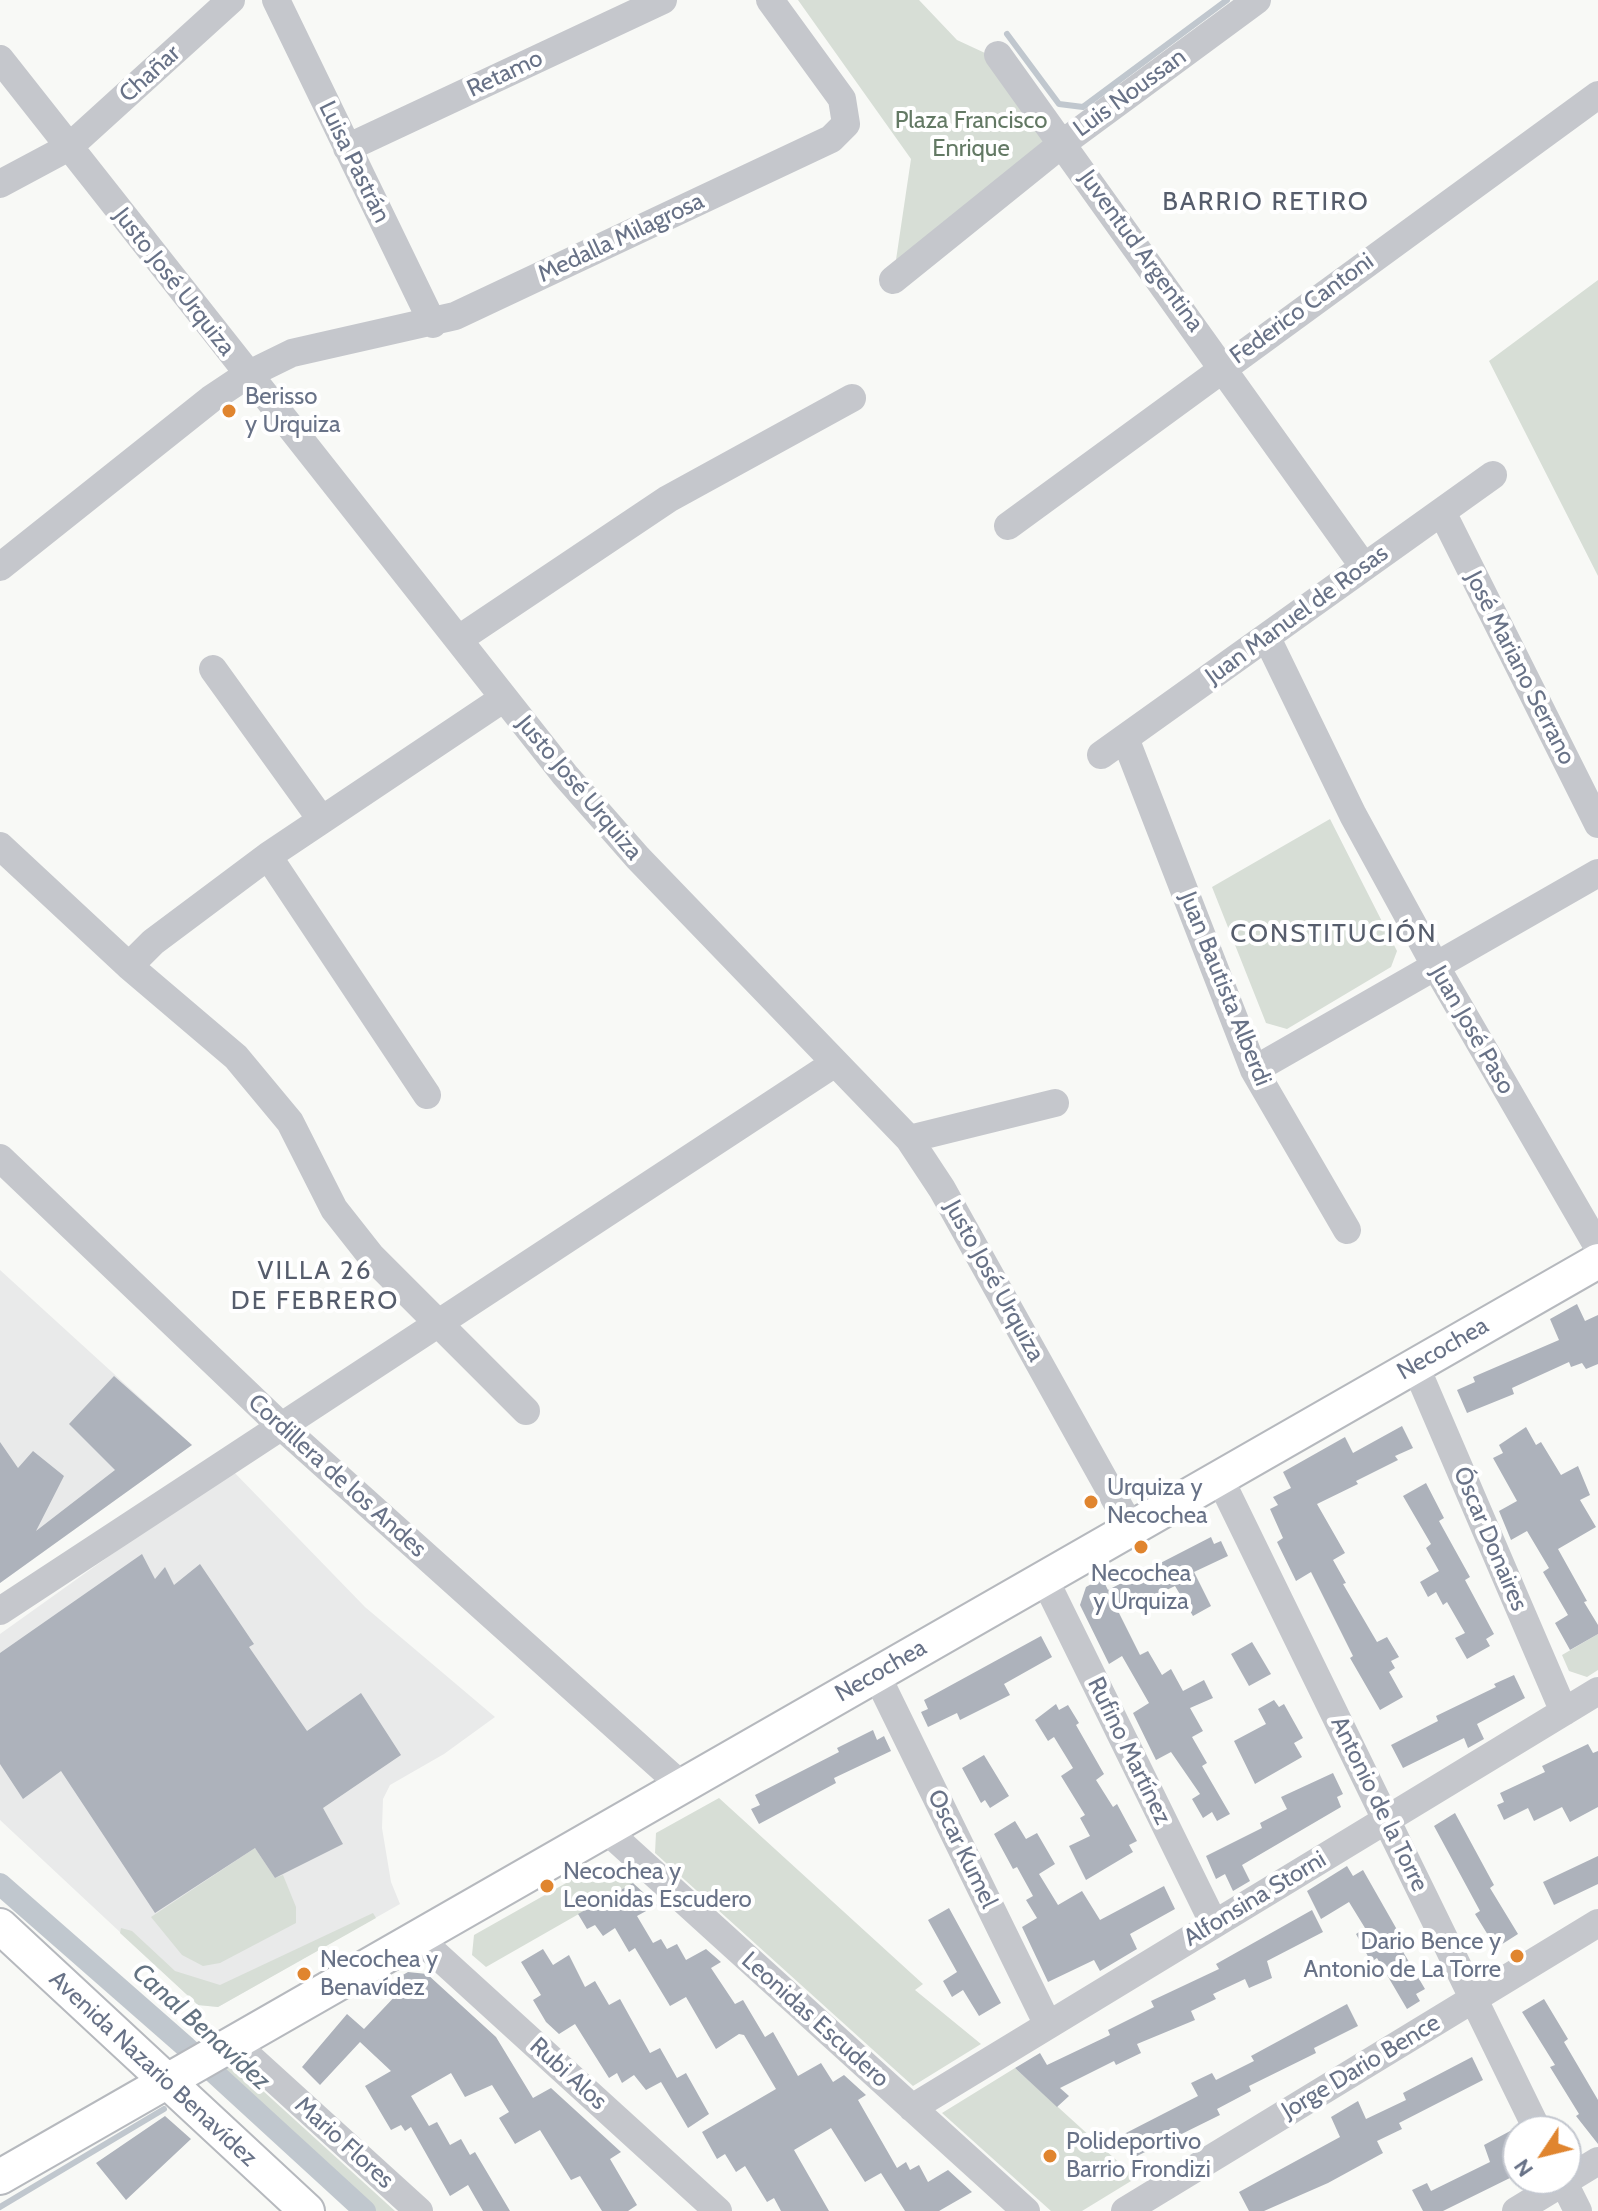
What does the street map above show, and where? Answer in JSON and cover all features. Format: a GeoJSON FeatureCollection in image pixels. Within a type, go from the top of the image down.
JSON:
{"type":"FeatureCollection","features":[{"type":"Feature","properties":{"kind":"main road","name":"Necochea"},"geometry":{"type":"LineString","coordinates":[[0,2177],[1598,1261]]}},
{"type":"Feature","properties":{"kind":"main road","name":"Avenida Nazario Benavídez"},"geometry":{"type":"LineString","coordinates":[[0,1926],[307,2211]]}},
{"type":"Feature","properties":{"kind":"street","name":"Chañar"},"geometry":{"type":"LineString","coordinates":[[0,184],[69,147],[231,0]]}},
{"type":"Feature","properties":{"kind":"street","name":"Luisa Pastrán"},"geometry":{"type":"LineString","coordinates":[[276,0],[433,324]]}},
{"type":"Feature","properties":{"kind":"street","name":"Retamo"},"geometry":{"type":"LineString","coordinates":[[347,148],[663,0]]}},
{"type":"Feature","properties":{"kind":"street","name":"Medalla Milagrosa"},"geometry":{"type":"LineString","coordinates":[[0,567],[199,409],[247,375],[292,353],[433,324],[831,139],[846,124],[842,99],[770,0]]}},
{"type":"Feature","properties":{"kind":"street","name":"Luis Noussan"},"geometry":{"type":"LineString","coordinates":[[893,280],[1063,143],[1257,0]]}},
{"type":"Feature","properties":{"kind":"street","name":"Juventud Argentina"},"geometry":{"type":"LineString","coordinates":[[998,55],[1224,366],[1364,567]]}},
{"type":"Feature","properties":{"kind":"street","name":"Justo José Urquiza"},"geometry":{"type":"LineString","coordinates":[[0,59],[504,698],[638,858],[909,1139],[942,1189],[1131,1528]]}},
{"type":"Feature","properties":{"kind":"street","name":"Federico Cantoni"},"geometry":{"type":"LineString","coordinates":[[1008,526],[1598,95]]}},
{"type":"Feature","properties":{"kind":"street"},"geometry":{"type":"LineString","coordinates":[[459,639],[668,499],[852,398]]}},
{"type":"Feature","properties":{"kind":"street","name":"Juan Manuel de Rosas"},"geometry":{"type":"LineString","coordinates":[[1101,755],[1493,475]]}},
{"type":"Feature","properties":{"kind":"street","name":"José Mariano Serrano"},"geometry":{"type":"LineString","coordinates":[[1442,512],[1598,824]]}},
{"type":"Feature","properties":{"kind":"street","name":"Juan José Paso"},"geometry":{"type":"LineString","coordinates":[[1267,638],[1353,815],[1436,967],[1598,1247]]}},
{"type":"Feature","properties":{"kind":"street"},"geometry":{"type":"LineString","coordinates":[[213,669],[321,819]]}},
{"type":"Feature","properties":{"kind":"street"},"geometry":{"type":"LineString","coordinates":[[129,966],[153,942],[268,856],[504,698]]}},
{"type":"Feature","properties":{"kind":"street","name":"Juan Bautista Alberdi"},"geometry":{"type":"LineString","coordinates":[[1125,738],[1254,1070],[1347,1230]]}},
{"type":"Feature","properties":{"kind":"street"},"geometry":{"type":"LineString","coordinates":[[0,846],[129,966],[236,1057],[290,1122],[334,1209],[371,1256],[435,1324],[526,1411]]}},
{"type":"Feature","properties":{"kind":"street"},"geometry":{"type":"LineString","coordinates":[[268,856],[427,1095]]}},
{"type":"Feature","properties":{"kind":"street"},"geometry":{"type":"LineString","coordinates":[[1254,1070],[1598,873]]}},
{"type":"Feature","properties":{"kind":"street"},"geometry":{"type":"LineString","coordinates":[[0,1611],[835,1063]]}},
{"type":"Feature","properties":{"kind":"street"},"geometry":{"type":"LineString","coordinates":[[909,1139],[1055,1103]]}},
{"type":"Feature","properties":{"kind":"street","name":"Cordillera de los Andes"},"geometry":{"type":"LineString","coordinates":[[0,1158],[281,1426],[681,1785]]}},
{"type":"Feature","properties":{"kind":"street","name":"Óscar Donaires"},"geometry":{"type":"LineString","coordinates":[[1415,1365],[1564,1712]]}},
{"type":"Feature","properties":{"kind":"street","name":"Antonio de la Torre"},"geometry":{"type":"LineString","coordinates":[[1219,1477],[1530,2115]]}},
{"type":"Feature","properties":{"kind":"street","name":"Rufino Martínez"},"geometry":{"type":"LineString","coordinates":[[1044,1578],[1214,1924]]}},
{"type":"Feature","properties":{"kind":"street","name":"Oscar Kumel"},"geometry":{"type":"LineString","coordinates":[[876,1674],[1048,2025]]}},
{"type":"Feature","properties":{"kind":"street","name":"Alfonsina Storni"},"geometry":{"type":"LineString","coordinates":[[912,2108],[1598,1691]]}},
{"type":"Feature","properties":{"kind":"street","name":"Leonidas Escudero"},"geometry":{"type":"LineString","coordinates":[[605,1829],[1026,2211]]}},
{"type":"Feature","properties":{"kind":"street","name":"Jorge Dario Bence"},"geometry":{"type":"LineString","coordinates":[[1125,2211],[1598,1923]]}},
{"type":"Feature","properties":{"kind":"street","name":"Rubi Alos"},"geometry":{"type":"LineString","coordinates":[[417,1937],[718,2211]]}},
{"type":"Feature","properties":{"kind":"street","name":"Mario Flores"},"geometry":{"type":"LineString","coordinates":[[212,2054],[419,2211]]}},
{"type":"Feature","properties":{"kind":"street"},"geometry":{"type":"LineString","coordinates":[[1516,2211],[1540,2195]]}},
{"type":"Feature","properties":{"kind":"shaded area"},"geometry":{"type":"Polygon","coordinates":[[[0,1270],[192,1445],[0,1583],[0,1270]]]}},
{"type":"Feature","properties":{"kind":"shaded area"},"geometry":{"type":"Polygon","coordinates":[[[231,1469],[365,1607],[495,1717],[444,1754],[390,1785],[383,1799],[382,1828],[391,1882],[400,1904],[218,2007],[198,2005],[0,1820],[0,1634],[231,1469]]]}},
{"type":"Feature","properties":{"kind":"green space","name":"Plaza Francisco Enrique"},"geometry":{"type":"Polygon","coordinates":[[[798,0],[919,0],[957,40],[985,53],[1063,143],[893,280],[911,159],[798,0]]]}},
{"type":"Feature","properties":{"kind":"green space"},"geometry":{"type":"Polygon","coordinates":[[[1598,280],[1598,576],[1489,361],[1598,280]]]}},
{"type":"Feature","properties":{"kind":"green space"},"geometry":{"type":"Polygon","coordinates":[[[1330,819],[1397,951],[1391,967],[1287,1029],[1266,1023],[1212,887],[1330,819]]]}},
{"type":"Feature","properties":{"kind":"green space"},"geometry":{"type":"Polygon","coordinates":[[[1598,1634],[1598,1670],[1587,1677],[1569,1671],[1562,1655],[1598,1634]]]}},
{"type":"Feature","properties":{"kind":"green space"},"geometry":{"type":"Polygon","coordinates":[[[719,1798],[923,1984],[915,1990],[981,2044],[913,2086],[655,1853],[656,1833],[719,1798]]]}},
{"type":"Feature","properties":{"kind":"green space"},"geometry":{"type":"Polygon","coordinates":[[[255,1848],[275,1878],[283,1875],[296,1907],[296,1923],[220,1963],[203,1966],[182,1955],[151,1917],[255,1848]]]}},
{"type":"Feature","properties":{"kind":"green space"},"geometry":{"type":"Polygon","coordinates":[[[598,1865],[618,1869],[633,1883],[486,1967],[472,1955],[474,1935],[598,1865]]]}},
{"type":"Feature","properties":{"kind":"green space"},"geometry":{"type":"Polygon","coordinates":[[[373,1913],[376,1918],[218,2007],[198,2005],[120,1933],[121,1928],[132,1931],[175,1971],[220,1985],[373,1913]]]}},
{"type":"Feature","properties":{"kind":"green space"},"geometry":{"type":"Polygon","coordinates":[[[231,2065],[395,2211],[375,2211],[218,2067],[231,2065]]]}},
{"type":"Feature","properties":{"kind":"green space","name":"Polideportivo Barrio Frondizi"},"geometry":{"type":"Polygon","coordinates":[[[1015,2068],[1136,2178],[1082,2211],[1051,2211],[942,2113],[1015,2068]]]}},
{"type":"Feature","properties":{"kind":"building"},"geometry":{"type":"Polygon","coordinates":[[[1577,1304],[1585,1321],[1598,1315],[1598,1364],[1586,1369],[1582,1363],[1571,1367],[1569,1362],[1512,1388],[1514,1394],[1467,1413],[1457,1390],[1475,1382],[1473,1377],[1559,1340],[1550,1319],[1577,1304]]]}},
{"type":"Feature","properties":{"kind":"building"},"geometry":{"type":"Polygon","coordinates":[[[114,1376],[192,1445],[0,1583],[0,1442],[18,1468],[33,1451],[64,1476],[36,1531],[115,1470],[69,1424],[114,1376]]]}},
{"type":"Feature","properties":{"kind":"building"},"geometry":{"type":"Polygon","coordinates":[[[1402,1426],[1413,1448],[1395,1456],[1398,1460],[1356,1481],[1358,1484],[1317,1504],[1345,1553],[1333,1560],[1346,1583],[1343,1584],[1377,1642],[1387,1637],[1399,1657],[1391,1661],[1395,1668],[1389,1672],[1403,1697],[1380,1710],[1350,1658],[1353,1656],[1311,1572],[1296,1581],[1277,1542],[1283,1538],[1270,1509],[1278,1505],[1273,1497],[1291,1488],[1283,1472],[1345,1437],[1353,1453],[1402,1426]]]}},
{"type":"Feature","properties":{"kind":"building"},"geometry":{"type":"Polygon","coordinates":[[[1526,1427],[1536,1445],[1541,1442],[1561,1475],[1578,1466],[1590,1495],[1580,1500],[1596,1527],[1558,1549],[1587,1601],[1584,1602],[1598,1625],[1598,1634],[1570,1650],[1555,1623],[1568,1615],[1543,1572],[1549,1568],[1527,1531],[1511,1540],[1499,1511],[1517,1501],[1493,1458],[1503,1453],[1499,1445],[1526,1427]]]}},
{"type":"Feature","properties":{"kind":"building"},"geometry":{"type":"Polygon","coordinates":[[[1426,1483],[1444,1518],[1439,1521],[1470,1577],[1465,1580],[1494,1634],[1486,1639],[1490,1646],[1467,1659],[1455,1638],[1465,1633],[1447,1602],[1443,1605],[1436,1592],[1428,1597],[1420,1582],[1439,1571],[1426,1548],[1431,1544],[1403,1496],[1426,1483]]]}},
{"type":"Feature","properties":{"kind":"building"},"geometry":{"type":"Polygon","coordinates":[[[1211,1537],[1214,1544],[1221,1541],[1228,1556],[1194,1572],[1211,1606],[1193,1616],[1175,1586],[1119,1613],[1140,1655],[1148,1651],[1162,1675],[1171,1669],[1183,1691],[1204,1680],[1213,1698],[1190,1708],[1203,1731],[1192,1737],[1207,1763],[1202,1766],[1230,1814],[1217,1821],[1212,1812],[1203,1818],[1192,1799],[1200,1794],[1171,1752],[1156,1760],[1133,1713],[1149,1703],[1122,1656],[1109,1664],[1080,1605],[1086,1587],[1102,1578],[1108,1590],[1211,1537]]]}},
{"type":"Feature","properties":{"kind":"building"},"geometry":{"type":"Polygon","coordinates":[[[142,1554],[155,1579],[165,1567],[174,1585],[200,1564],[254,1644],[249,1647],[307,1731],[361,1693],[401,1755],[323,1808],[343,1844],[275,1878],[255,1848],[155,1913],[61,1771],[23,1799],[0,1764],[0,1653],[142,1554]]]}},
{"type":"Feature","properties":{"kind":"building"},"geometry":{"type":"Polygon","coordinates":[[[1041,1636],[1052,1657],[1004,1684],[1010,1695],[960,1720],[957,1713],[928,1727],[921,1712],[928,1709],[924,1700],[1041,1636]]]}},
{"type":"Feature","properties":{"kind":"building"},"geometry":{"type":"Polygon","coordinates":[[[1252,1642],[1271,1674],[1249,1686],[1231,1654],[1252,1642]]]}},
{"type":"Feature","properties":{"kind":"building"},"geometry":{"type":"Polygon","coordinates":[[[1514,1675],[1525,1698],[1477,1724],[1484,1739],[1468,1748],[1464,1738],[1403,1768],[1391,1745],[1438,1721],[1436,1716],[1514,1675]]]}},
{"type":"Feature","properties":{"kind":"building"},"geometry":{"type":"Polygon","coordinates":[[[1274,1700],[1279,1707],[1284,1704],[1303,1738],[1294,1743],[1302,1757],[1255,1784],[1234,1741],[1266,1724],[1258,1709],[1274,1700]]]}},
{"type":"Feature","properties":{"kind":"building"},"geometry":{"type":"Polygon","coordinates":[[[1056,1704],[1059,1710],[1068,1705],[1079,1723],[1076,1725],[1104,1774],[1096,1780],[1113,1807],[1117,1804],[1137,1841],[1129,1845],[1133,1852],[1086,1880],[1069,1846],[1090,1836],[1080,1818],[1085,1815],[1061,1776],[1073,1768],[1054,1737],[1048,1741],[1035,1720],[1056,1704]]]}},
{"type":"Feature","properties":{"kind":"building"},"geometry":{"type":"Polygon","coordinates":[[[873,1730],[877,1740],[884,1736],[891,1751],[834,1778],[836,1783],[759,1824],[751,1809],[760,1805],[755,1795],[839,1752],[837,1748],[873,1730]]]}},
{"type":"Feature","properties":{"kind":"building"},"geometry":{"type":"Polygon","coordinates":[[[1588,1744],[1593,1753],[1598,1751],[1598,1807],[1570,1822],[1562,1807],[1534,1821],[1528,1808],[1504,1820],[1497,1805],[1504,1802],[1500,1793],[1545,1772],[1542,1766],[1588,1744]]]}},
{"type":"Feature","properties":{"kind":"building"},"geometry":{"type":"Polygon","coordinates":[[[984,1755],[1009,1796],[990,1808],[985,1800],[981,1803],[962,1768],[984,1755]]]}},
{"type":"Feature","properties":{"kind":"building"},"geometry":{"type":"Polygon","coordinates":[[[1333,1773],[1343,1794],[1337,1797],[1341,1807],[1242,1865],[1250,1881],[1233,1891],[1225,1874],[1216,1879],[1206,1856],[1262,1828],[1260,1823],[1287,1809],[1281,1797],[1333,1773]]]}},
{"type":"Feature","properties":{"kind":"building"},"geometry":{"type":"Polygon","coordinates":[[[1455,1813],[1494,1885],[1490,1888],[1518,1934],[1496,1948],[1475,1914],[1480,1911],[1434,1826],[1455,1813]]]}},
{"type":"Feature","properties":{"kind":"building"},"geometry":{"type":"Polygon","coordinates":[[[1015,1821],[1026,1839],[1037,1833],[1055,1864],[1039,1874],[1058,1905],[1082,1891],[1100,1920],[1164,1886],[1175,1909],[1130,1934],[1137,1949],[1100,1971],[1094,1960],[1048,1982],[1022,1927],[1037,1918],[1026,1900],[1033,1896],[1017,1867],[1013,1869],[994,1834],[1015,1821]]]}},
{"type":"Feature","properties":{"kind":"building"},"geometry":{"type":"Polygon","coordinates":[[[1598,1856],[1598,1884],[1554,1905],[1543,1882],[1598,1856]]]}},
{"type":"Feature","properties":{"kind":"building"},"geometry":{"type":"Polygon","coordinates":[[[1347,1866],[1353,1876],[1363,1870],[1404,1942],[1399,1945],[1425,1989],[1416,1994],[1420,2001],[1407,2009],[1377,1958],[1371,1962],[1356,1934],[1365,1928],[1349,1902],[1321,1919],[1307,1891],[1347,1866]]]}},
{"type":"Feature","properties":{"kind":"building"},"geometry":{"type":"Polygon","coordinates":[[[633,1883],[657,1905],[637,1916],[653,1943],[661,1939],[667,1949],[677,1944],[686,1960],[706,1949],[721,1962],[711,1968],[735,2004],[743,2000],[765,2037],[773,2032],[798,2076],[821,2063],[833,2082],[844,2075],[866,2095],[858,2100],[897,2168],[906,2162],[910,2170],[919,2165],[928,2182],[948,2170],[972,2192],[939,2211],[905,2211],[881,2173],[865,2182],[831,2128],[794,2150],[829,2211],[781,2211],[774,2198],[767,2202],[745,2166],[736,2172],[725,2154],[717,2159],[702,2132],[776,2089],[744,2035],[739,2034],[716,2049],[686,1997],[670,2006],[635,1948],[629,1952],[615,1928],[603,1936],[595,1925],[587,1929],[578,1914],[633,1883]]]}},
{"type":"Feature","properties":{"kind":"building"},"geometry":{"type":"Polygon","coordinates":[[[949,1908],[1001,2003],[979,2016],[963,1990],[952,1997],[943,1981],[957,1972],[928,1920],[949,1908]]]}},
{"type":"Feature","properties":{"kind":"building"},"geometry":{"type":"Polygon","coordinates":[[[1312,1910],[1323,1932],[1267,1961],[1272,1978],[1249,1988],[1245,1979],[1213,1994],[1216,1999],[1191,2011],[1195,2020],[1137,2044],[1141,2053],[1116,2065],[1114,2061],[1060,2088],[1069,2096],[1057,2107],[1015,2068],[1040,2053],[1047,2065],[1110,2035],[1108,2030],[1154,2007],[1151,2001],[1219,1969],[1216,1964],[1312,1910]]]}},
{"type":"Feature","properties":{"kind":"building"},"geometry":{"type":"Polygon","coordinates":[[[543,1949],[553,1965],[569,1955],[585,1987],[595,1981],[609,2005],[620,1999],[650,2053],[660,2048],[677,2078],[686,2073],[709,2114],[688,2128],[661,2082],[646,2090],[634,2075],[622,2083],[617,2073],[609,2078],[575,2024],[559,2034],[546,2022],[533,2000],[541,1995],[521,1962],[543,1949]]]}},
{"type":"Feature","properties":{"kind":"building"},"geometry":{"type":"Polygon","coordinates":[[[408,1972],[427,1974],[496,2037],[533,2098],[551,2088],[621,2152],[610,2159],[637,2205],[628,2211],[602,2211],[580,2176],[571,2180],[540,2130],[515,2144],[499,2118],[509,2112],[492,2085],[465,2097],[451,2073],[411,2096],[429,2126],[437,2122],[450,2145],[461,2139],[470,2155],[475,2152],[510,2211],[483,2211],[468,2185],[450,2196],[411,2127],[405,2131],[401,2125],[391,2130],[365,2086],[391,2071],[360,2042],[320,2085],[302,2067],[347,2014],[364,2029],[399,1992],[389,1983],[408,1972]]]}},
{"type":"Feature","properties":{"kind":"building"},"geometry":{"type":"Polygon","coordinates":[[[1544,1999],[1568,2039],[1564,2042],[1598,2100],[1598,2144],[1582,2124],[1582,2115],[1578,2115],[1550,2067],[1555,2065],[1522,2012],[1544,1999]]]}},
{"type":"Feature","properties":{"kind":"building"},"geometry":{"type":"Polygon","coordinates":[[[1347,2004],[1358,2026],[1314,2048],[1316,2053],[1249,2086],[1251,2091],[1217,2109],[1220,2115],[1135,2157],[1124,2134],[1198,2096],[1191,2083],[1212,2073],[1216,2080],[1254,2061],[1251,2056],[1347,2004]]]}},
{"type":"Feature","properties":{"kind":"building"},"geometry":{"type":"Polygon","coordinates":[[[1472,2057],[1483,2080],[1399,2123],[1402,2129],[1377,2141],[1383,2153],[1328,2183],[1264,2211],[1249,2211],[1239,2192],[1340,2137],[1331,2117],[1358,2101],[1366,2119],[1406,2100],[1403,2093],[1472,2057]]]}},
{"type":"Feature","properties":{"kind":"building"},"geometry":{"type":"Polygon","coordinates":[[[165,2116],[191,2139],[126,2200],[96,2163],[165,2116]]]}},
{"type":"Feature","properties":{"kind":"building"},"geometry":{"type":"Polygon","coordinates":[[[1502,2135],[1502,2182],[1443,2211],[1423,2211],[1412,2190],[1427,2183],[1431,2191],[1490,2162],[1484,2145],[1502,2135]]]}},
{"type":"Feature","properties":{"kind":"waterway"},"geometry":{"type":"LineString","coordinates":[[1007,34],[1059,104],[1083,107],[1227,0]]}},
{"type":"Feature","properties":{"kind":"waterway","name":"Canal Benavídez"},"geometry":{"type":"LineString","coordinates":[[0,1884],[186,2047],[365,2211]]}},
{"type":"Feature","properties":{"kind":"waterway"},"geometry":{"type":"LineString","coordinates":[[216,2082],[260,2121],[272,2125]]}},
{"type":"Feature","properties":{"kind":"waterway"},"geometry":{"type":"LineString","coordinates":[[0,2207],[164,2109]]}},
{"type":"Feature","properties":{"kind":"place","name":"Berisso y Urquiza"},"geometry":{"type":"Point","coordinates":[229,411]}},
{"type":"Feature","properties":{"kind":"place","name":"Urquiza y Necochea"},"geometry":{"type":"Point","coordinates":[1091,1502]}},
{"type":"Feature","properties":{"kind":"place","name":"Necochea y Urquiza"},"geometry":{"type":"Point","coordinates":[1141,1547]}},
{"type":"Feature","properties":{"kind":"place","name":"Necochea y Leonidas Escudero"},"geometry":{"type":"Point","coordinates":[547,1886]}},
{"type":"Feature","properties":{"kind":"place","name":"Dario Bence y Antonio de La Torre"},"geometry":{"type":"Point","coordinates":[1517,1956]}},
{"type":"Feature","properties":{"kind":"place","name":"Necochea y Benavídez"},"geometry":{"type":"Point","coordinates":[304,1974]}},
{"type":"Feature","properties":{"kind":"place","name":"Polideportivo Barrio Frondizi"},"geometry":{"type":"Point","coordinates":[1050,2156]}},
{"type":"Feature","properties":{"kind":"district","name":"BARRIO RETIRO"},"geometry":{"type":"Point","coordinates":[1266,202]}},
{"type":"Feature","properties":{"kind":"district","name":"CONSTITUCIÓN"},"geometry":{"type":"Point","coordinates":[1334,934]}},
{"type":"Feature","properties":{"kind":"district","name":"VILLA 26 DE FEBRERO"},"geometry":{"type":"Point","coordinates":[315,1286]}}]}
